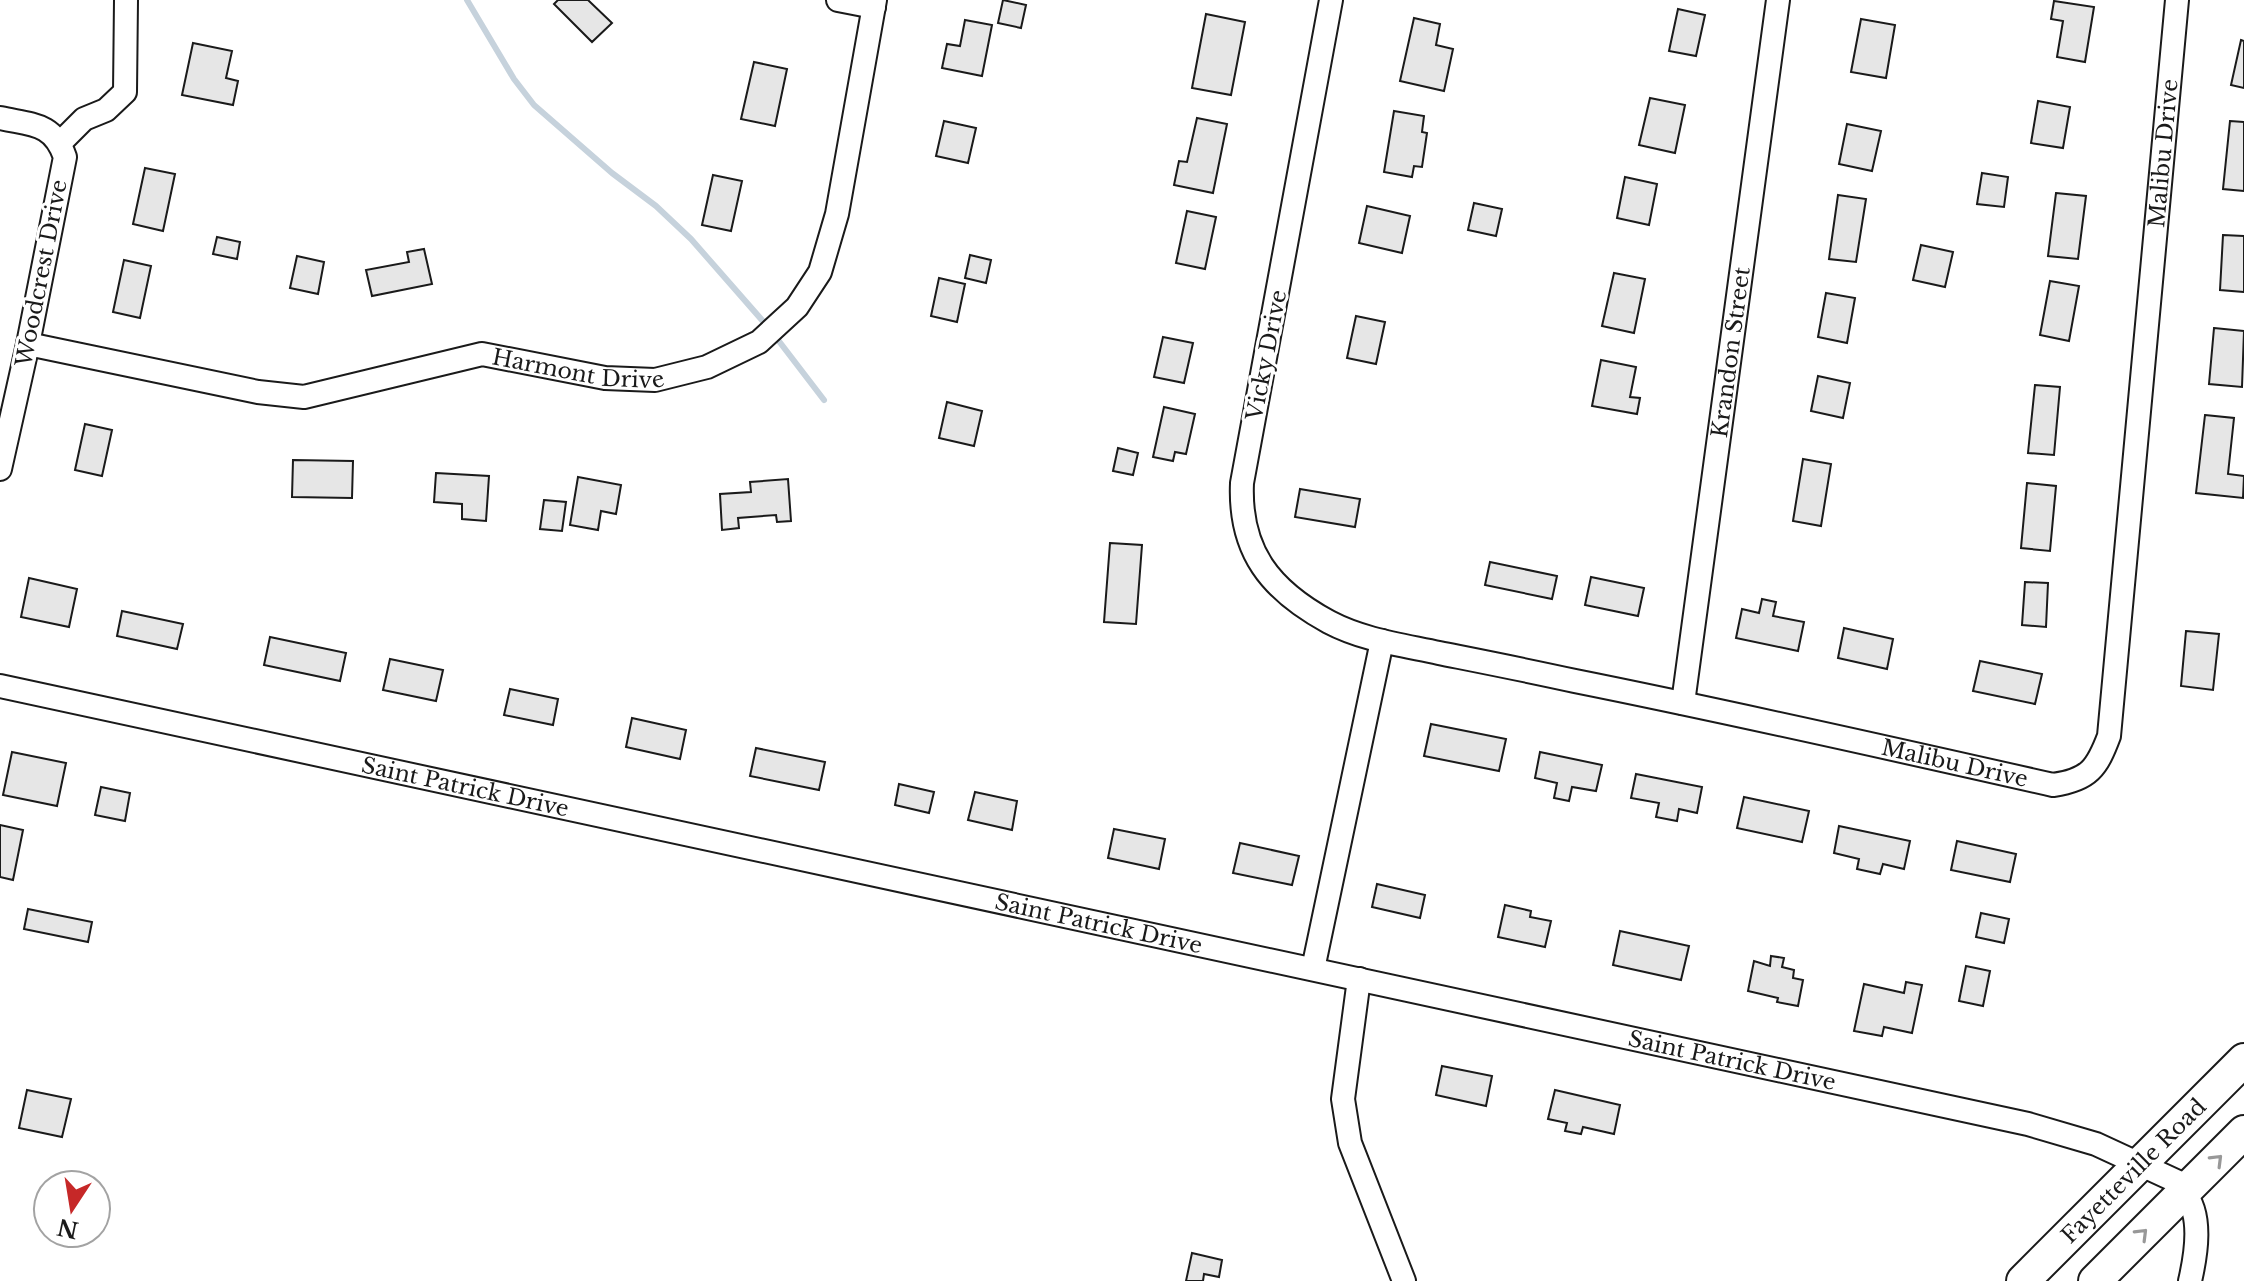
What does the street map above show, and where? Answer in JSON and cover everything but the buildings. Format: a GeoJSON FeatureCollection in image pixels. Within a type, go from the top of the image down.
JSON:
{"type":"FeatureCollection","features":[{"type":"Feature","properties":{"kind":"highway","name":"Fayetteville Road"},"geometry":{"type":"LineString","coordinates":[[2023,1281],[2244,1060]]}},
{"type":"Feature","properties":{"kind":"highway"},"geometry":{"type":"LineString","coordinates":[[2095,1281],[2244,1132]]}},
{"type":"Feature","properties":{"kind":"street"},"geometry":{"type":"LineString","coordinates":[[0,118],[54,136],[106,110],[125,92],[126,0]]}},
{"type":"Feature","properties":{"kind":"street"},"geometry":{"type":"LineString","coordinates":[[838,0],[875,3]]}},
{"type":"Feature","properties":{"kind":"street","name":"Vicky Drive"},"geometry":{"type":"LineString","coordinates":[[1331,0],[1254,415],[1241,503],[1248,542],[1271,578],[1309,610],[1329,622],[1382,641]]}},
{"type":"Feature","properties":{"kind":"street","name":"Krandon Street"},"geometry":{"type":"LineString","coordinates":[[1683,703],[1778,0]]}},
{"type":"Feature","properties":{"kind":"street","name":"Malibu Drive"},"geometry":{"type":"LineString","coordinates":[[1382,641],[1683,703],[2053,785],[2072,783],[2092,771],[2109,736],[2177,0]]}},
{"type":"Feature","properties":{"kind":"street","name":"Harmont Drive"},"geometry":{"type":"LineString","coordinates":[[28,344],[258,392],[304,397],[482,354],[605,378],[655,380],[707,367],[759,342],[797,307],[820,272],[837,214],[875,3]]}},
{"type":"Feature","properties":{"kind":"street","name":"Woodcrest Drive"},"geometry":{"type":"LineString","coordinates":[[0,469],[65,157],[54,136]]}},
{"type":"Feature","properties":{"kind":"street"},"geometry":{"type":"LineString","coordinates":[[1313,969],[1382,641]]}},
{"type":"Feature","properties":{"kind":"street","name":"Saint Patrick Drive"},"geometry":{"type":"LineString","coordinates":[[0,686],[2028,1124],[2096,1144],[2186,1190]]}},
{"type":"Feature","properties":{"kind":"street"},"geometry":{"type":"LineString","coordinates":[[1359,979],[1343,1099],[1350,1143],[1404,1281]]}},
{"type":"Feature","properties":{"kind":"street"},"geometry":{"type":"LineString","coordinates":[[2186,1190],[2195,1220],[2195,1252],[2190,1281]]}},
{"type":"Feature","properties":{"kind":"waterway"},"geometry":{"type":"LineString","coordinates":[[467,0],[514,79],[534,105],[691,239],[768,327]]}},
{"type":"Feature","properties":{"kind":"waterway"},"geometry":{"type":"LineString","coordinates":[[775,336],[824,400]]}}]}
